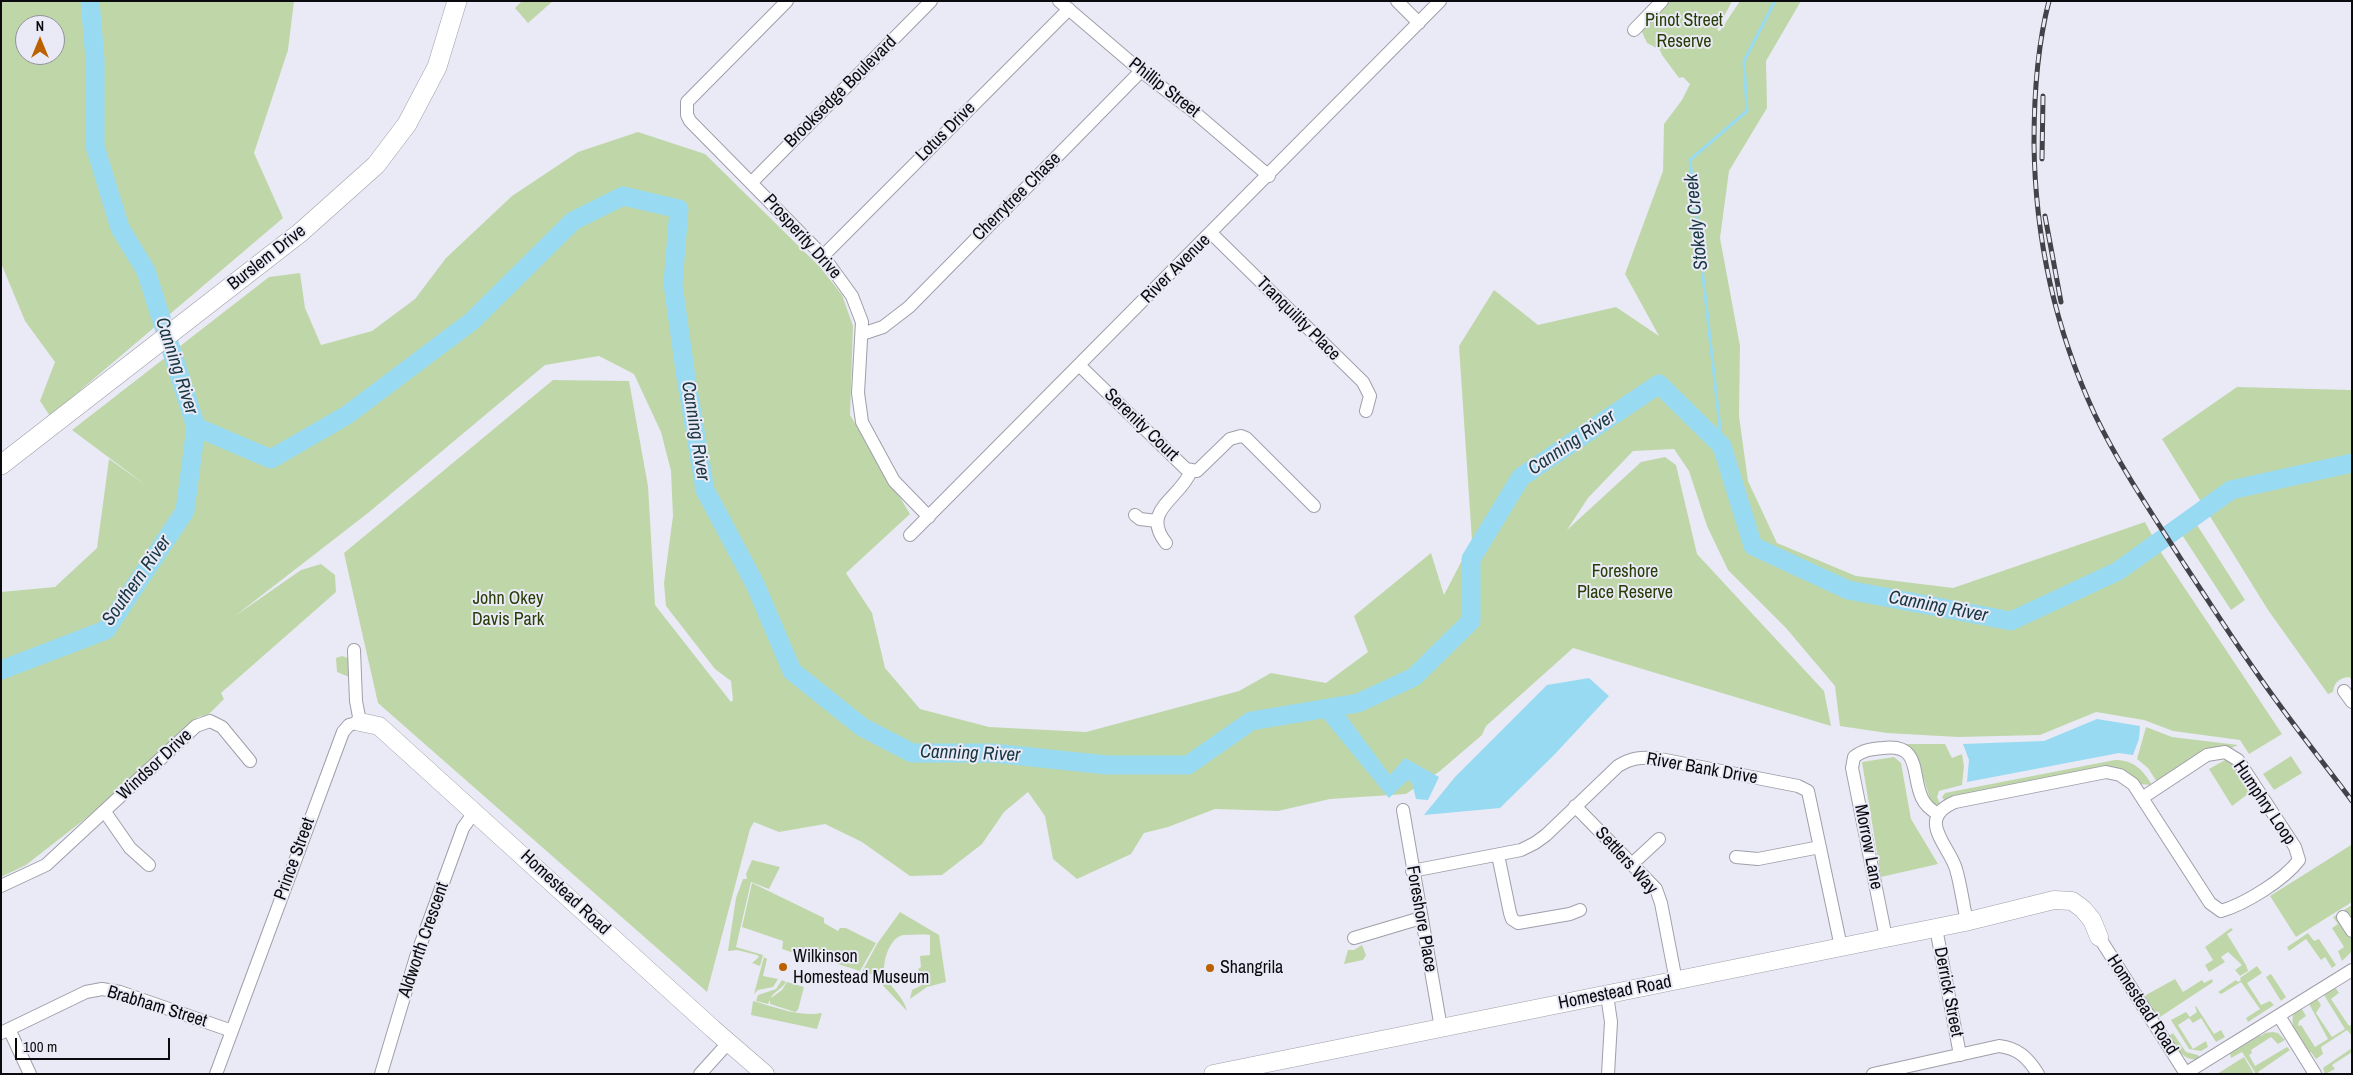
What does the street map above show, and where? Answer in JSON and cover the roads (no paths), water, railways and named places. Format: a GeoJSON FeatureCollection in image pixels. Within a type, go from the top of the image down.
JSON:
{"type":"FeatureCollection","features":[{"type":"Feature","properties":{"kind":"main road","name":"Burslem Drive"},"geometry":{"type":"LineString","coordinates":[[3,462],[301,232],[376,165],[407,124],[433,75],[457,1]]}},
{"type":"Feature","properties":{"kind":"street","name":"Prosperity Drive"},"geometry":{"type":"LineString","coordinates":[[787,1],[687,102],[686,108],[690,122],[823,256],[852,296],[862,328],[858,393],[862,422],[894,481],[929,518]]}},
{"type":"Feature","properties":{"kind":"street","name":"Brooksedge Boulevard"},"geometry":{"type":"LineString","coordinates":[[751,182],[931,1]]}},
{"type":"Feature","properties":{"kind":"street"},"geometry":{"type":"LineString","coordinates":[[1397,1],[1419,23]]}},
{"type":"Feature","properties":{"kind":"street","name":"River Avenue"},"geometry":{"type":"LineString","coordinates":[[910,535],[1269,176],[1440,1]]}},
{"type":"Feature","properties":{"kind":"street"},"geometry":{"type":"LineString","coordinates":[[1634,30],[1662,1]]}},
{"type":"Feature","properties":{"kind":"street","name":"Phillip Street"},"geometry":{"type":"LineString","coordinates":[[1063,4],[1269,176]]}},
{"type":"Feature","properties":{"kind":"street","name":"Lotus Drive"},"geometry":{"type":"LineString","coordinates":[[823,256],[1063,4]]}},
{"type":"Feature","properties":{"kind":"street","name":"Cherrytree Chase"},"geometry":{"type":"LineString","coordinates":[[862,328],[891,320],[909,308],[1141,71]]}},
{"type":"Feature","properties":{"kind":"street","name":"Tranquility Place"},"geometry":{"type":"LineString","coordinates":[[1211,233],[1363,382],[1370,396],[1366,411]]}},
{"type":"Feature","properties":{"kind":"street","name":"Serenity Court"},"geometry":{"type":"LineString","coordinates":[[1080,366],[1186,469],[1196,471],[1230,439],[1241,436],[1246,438],[1314,506]]}},
{"type":"Feature","properties":{"kind":"street"},"geometry":{"type":"LineString","coordinates":[[1166,543],[1161,536],[1157,521],[1160,510],[1184,485],[1190,471]]}},
{"type":"Feature","properties":{"kind":"street"},"geometry":{"type":"LineString","coordinates":[[1135,515],[1140,519],[1157,521]]}},
{"type":"Feature","properties":{"kind":"street"},"geometry":{"type":"LineString","coordinates":[[354,650],[356,701],[360,722]]}},
{"type":"Feature","properties":{"kind":"street"},"geometry":{"type":"LineString","coordinates":[[2344,691],[2352,702]]}},
{"type":"Feature","properties":{"kind":"street","name":"Windsor Drive"},"geometry":{"type":"LineString","coordinates":[[1,886],[46,865],[105,812],[178,740],[196,726],[210,721],[222,727],[250,761]]}},
{"type":"Feature","properties":{"kind":"street","name":"Homestead Road"},"geometry":{"type":"LineString","coordinates":[[360,722],[379,726],[475,811],[728,1043],[765,1074]]}},
{"type":"Feature","properties":{"kind":"street","name":"Prince Street"},"geometry":{"type":"LineString","coordinates":[[216,1074],[343,732],[349,725],[360,722]]}},
{"type":"Feature","properties":{"kind":"street","name":"Morrow Lane"},"geometry":{"type":"LineString","coordinates":[[1886,938],[1852,768],[1854,757],[1863,750],[1890,747],[1905,751],[1914,763],[1920,796],[1925,804],[1938,814]]}},
{"type":"Feature","properties":{"kind":"street","name":"Humphry Loop"},"geometry":{"type":"LineString","coordinates":[[2225,752],[2238,760],[2295,847],[2299,860],[2290,871],[2234,907],[2222,911],[2210,903],[2142,798],[2207,756],[2225,752]]}},
{"type":"Feature","properties":{"kind":"street","name":"River Bank Drive"},"geometry":{"type":"LineString","coordinates":[[1412,871],[1521,850],[1535,844],[1624,763],[1641,757],[1655,758],[1798,786],[1808,791],[1841,947]]}},
{"type":"Feature","properties":{"kind":"street"},"geometry":{"type":"LineString","coordinates":[[1967,922],[1956,867],[1938,835],[1936,825],[1938,814],[1946,806],[1954,802],[2106,772],[2120,775],[2133,784],[2142,798]]}},
{"type":"Feature","properties":{"kind":"street","name":"Settlers Way"},"geometry":{"type":"LineString","coordinates":[[1576,806],[1650,882],[1659,896],[1676,981]]}},
{"type":"Feature","properties":{"kind":"street","name":"Foreshore Place"},"geometry":{"type":"LineString","coordinates":[[1403,810],[1412,871],[1441,1028]]}},
{"type":"Feature","properties":{"kind":"street","name":"Aldworth Crescent"},"geometry":{"type":"LineString","coordinates":[[381,1074],[419,948],[463,828],[475,811]]}},
{"type":"Feature","properties":{"kind":"street","name":"Windsor Drive"},"geometry":{"type":"LineString","coordinates":[[105,812],[130,848],[149,865]]}},
{"type":"Feature","properties":{"kind":"street"},"geometry":{"type":"LineString","coordinates":[[1632,864],[1659,839]]}},
{"type":"Feature","properties":{"kind":"street"},"geometry":{"type":"LineString","coordinates":[[1736,857],[1758,859],[1820,847]]}},
{"type":"Feature","properties":{"kind":"street"},"geometry":{"type":"LineString","coordinates":[[1498,855],[1512,919],[1518,923],[1570,914],[1580,910]]}},
{"type":"Feature","properties":{"kind":"street","name":"Homestead Road"},"geometry":{"type":"LineString","coordinates":[[1213,1074],[1967,922],[2017,911],[2030,905],[2054,900],[2072,901],[2083,909],[2092,920],[2099,937],[2186,1074]]}},
{"type":"Feature","properties":{"kind":"street"},"geometry":{"type":"LineString","coordinates":[[2343,917],[2352,931]]}},
{"type":"Feature","properties":{"kind":"street"},"geometry":{"type":"LineString","coordinates":[[1354,938],[1421,918]]}},
{"type":"Feature","properties":{"kind":"street","name":"Derrick Street"},"geometry":{"type":"LineString","coordinates":[[1936,928],[1960,1055]]}},
{"type":"Feature","properties":{"kind":"street"},"geometry":{"type":"LineString","coordinates":[[2186,1074],[2352,970]]}},
{"type":"Feature","properties":{"kind":"street","name":"Brabham Street"},"geometry":{"type":"LineString","coordinates":[[5,1031],[86,992],[102,988],[120,992],[232,1032]]}},
{"type":"Feature","properties":{"kind":"street"},"geometry":{"type":"LineString","coordinates":[[1607,995],[1611,1022],[1608,1074]]}},
{"type":"Feature","properties":{"kind":"street"},"geometry":{"type":"LineString","coordinates":[[2279,1016],[2315,1074]]}},
{"type":"Feature","properties":{"kind":"street"},"geometry":{"type":"LineString","coordinates":[[5,1031],[30,1074]]}},
{"type":"Feature","properties":{"kind":"street"},"geometry":{"type":"LineString","coordinates":[[700,1074],[728,1043]]}},
{"type":"Feature","properties":{"kind":"street"},"geometry":{"type":"LineString","coordinates":[[1873,1074],[2000,1046],[2014,1047],[2030,1061],[2038,1074]]}},
{"type":"Feature","properties":{"kind":"water"},"geometry":{"type":"Polygon","coordinates":[[[1589,678],[1609,696],[1554,755],[1500,808],[1424,815],[1455,777],[1547,685],[1589,678]]]}},
{"type":"Feature","properties":{"kind":"water"},"geometry":{"type":"Polygon","coordinates":[[[1342,710],[1390,775],[1405,758],[1439,777],[1428,800],[1416,799],[1412,783],[1408,780],[1389,798],[1319,713],[1342,710]]]}},
{"type":"Feature","properties":{"kind":"water"},"geometry":{"type":"Polygon","coordinates":[[[2097,719],[2140,726],[2139,739],[2133,755],[2119,753],[1967,782],[1969,760],[1963,744],[2044,741],[2097,719]]]}},
{"type":"Feature","properties":{"kind":"waterway","name":"Canning River"},"geometry":{"type":"LineString","coordinates":[[90,1],[95,59],[95,146],[120,228],[146,271],[196,427],[271,459],[347,415],[472,321],[573,221],[623,196],[679,209],[673,284],[686,378],[705,490],[755,584],[792,671],[862,727],[912,753],[993,753],[1107,765],[1188,765],[1251,721],[1358,703],[1414,677],[1471,621],[1471,559],[1521,477],[1659,384],[1722,446],[1753,546],[1848,590],[2011,621],[2118,571],[2231,490],[2352,463]]}},
{"type":"Feature","properties":{"kind":"waterway","name":"Stokely Creek"},"geometry":{"type":"LineString","coordinates":[[1722,446],[1690,160],[1747,111],[1744,61],[1775,1]]}},
{"type":"Feature","properties":{"kind":"waterway","name":"Southern River"},"geometry":{"type":"LineString","coordinates":[[1,670],[106,630],[185,511],[196,427]]}},
{"type":"Feature","properties":{"kind":"railway"},"geometry":{"type":"LineString","coordinates":[[2049,1],[2039,53],[2036,89],[2035,178],[2043,248],[2050,282],[2058,316],[2081,382],[2095,415],[2115,453],[2184,564],[2267,688],[2352,801]]}},
{"type":"Feature","properties":{"kind":"railway"},"geometry":{"type":"LineString","coordinates":[[2042,159],[2043,96]]}},
{"type":"Feature","properties":{"kind":"railway"},"geometry":{"type":"LineString","coordinates":[[2045,216],[2061,302]]}},
{"type":"Feature","properties":{"kind":"place","name":"Wilkinson Homestead Museum"},"geometry":{"type":"Point","coordinates":[783,967]}},
{"type":"Feature","properties":{"kind":"place","name":"Shangrila"},"geometry":{"type":"Point","coordinates":[1210,968]}},
{"type":"Feature","properties":{"kind":"park label","name":"Pinot Street Reserve"},"geometry":{"type":"Point","coordinates":[1684,31]}},
{"type":"Feature","properties":{"kind":"park label","name":"Foreshore Place Reserve"},"geometry":{"type":"Point","coordinates":[1625,582]}},
{"type":"Feature","properties":{"kind":"park label","name":"John Okey Davis Park"},"geometry":{"type":"Point","coordinates":[508,609]}}]}
